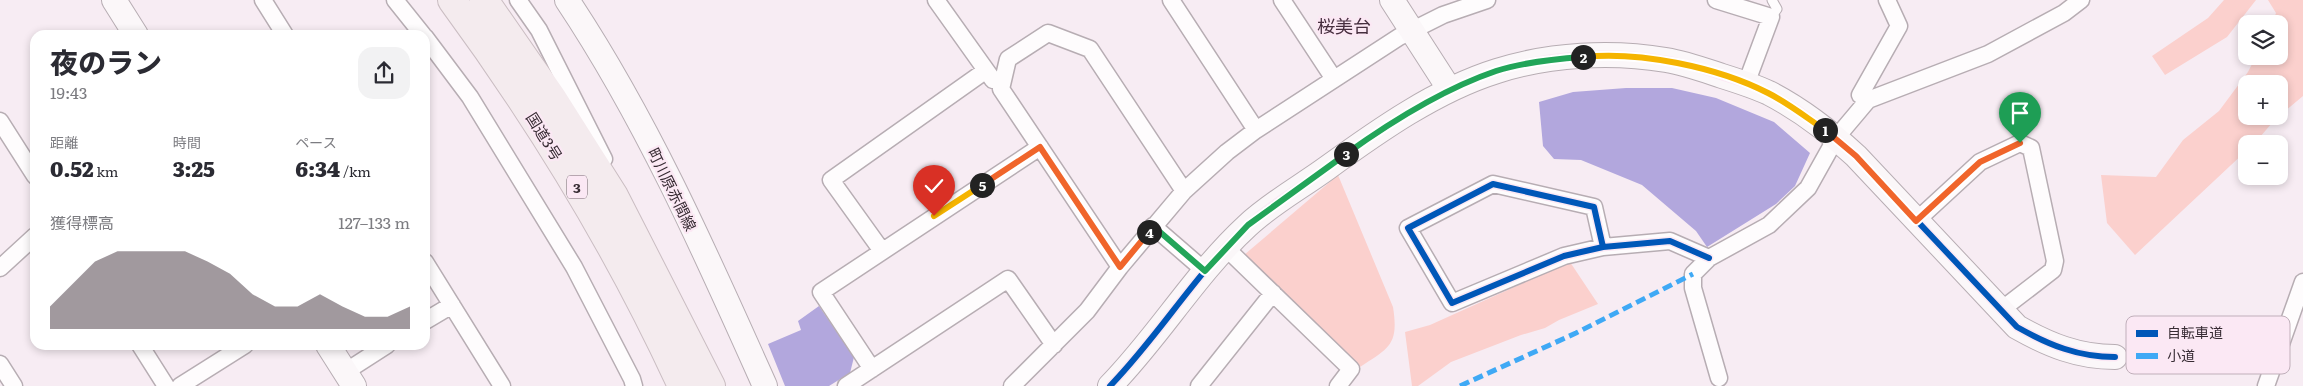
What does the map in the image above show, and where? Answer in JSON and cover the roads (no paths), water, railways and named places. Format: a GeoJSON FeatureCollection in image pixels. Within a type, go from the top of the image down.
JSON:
{"type":"FeatureCollection","features":[{"type":"Feature","properties":{"kind":"highway","name":"国道3号"},"geometry":{"type":"LineString","coordinates":[[452,0],[531,113],[591,209],[638,297],[682,386]]}},
{"type":"Feature","properties":{"kind":"highway","name":"国道3号"},"geometry":{"type":"LineString","coordinates":[[484,0],[552,98],[614,196],[711,386]]}},
{"type":"Feature","properties":{"kind":"street"},"geometry":{"type":"LineString","coordinates":[[114,0],[133,30]]}},
{"type":"Feature","properties":{"kind":"street"},"geometry":{"type":"LineString","coordinates":[[263,0],[282,30]]}},
{"type":"Feature","properties":{"kind":"street"},"geometry":{"type":"LineString","coordinates":[[396,0],[419,30]]}},
{"type":"Feature","properties":{"kind":"street"},"geometry":{"type":"LineString","coordinates":[[518,0],[539,30],[570,91],[621,194],[662,287]]}},
{"type":"Feature","properties":{"kind":"street","name":"町川原赤間線"},"geometry":{"type":"LineString","coordinates":[[567,0],[613,73],[653,149],[765,386]]}},
{"type":"Feature","properties":{"kind":"street"},"geometry":{"type":"LineString","coordinates":[[936,0],[985,72],[1002,89],[1120,267]]}},
{"type":"Feature","properties":{"kind":"street"},"geometry":{"type":"LineString","coordinates":[[1171,0],[1256,130]]}},
{"type":"Feature","properties":{"kind":"street"},"geometry":{"type":"LineString","coordinates":[[1282,0],[1334,79]]}},
{"type":"Feature","properties":{"kind":"street"},"geometry":{"type":"LineString","coordinates":[[1392,0],[1450,90]]}},
{"type":"Feature","properties":{"kind":"street"},"geometry":{"type":"LineString","coordinates":[[1012,386],[1087,311],[1153,226],[1184,191],[1256,130],[1412,30],[1443,14],[1487,0]]}},
{"type":"Feature","properties":{"kind":"street"},"geometry":{"type":"LineString","coordinates":[[1716,0],[1771,17],[1746,84]]}},
{"type":"Feature","properties":{"kind":"street"},"geometry":{"type":"LineString","coordinates":[[1868,100],[1860,95],[1899,26],[1887,0]]}},
{"type":"Feature","properties":{"kind":"street"},"geometry":{"type":"LineString","coordinates":[[1718,378],[1693,288],[1693,274],[1709,258],[1769,225],[1808,188],[1836,138],[1868,100],[1988,54],[2064,13],[2081,0]]}},
{"type":"Feature","properties":{"kind":"street"},"geometry":{"type":"LineString","coordinates":[[1002,89],[1008,60],[1048,33],[1090,49],[1184,191]]}},
{"type":"Feature","properties":{"kind":"street"},"geometry":{"type":"LineString","coordinates":[[430,44],[470,97],[574,267],[634,386]]}},
{"type":"Feature","properties":{"kind":"street"},"geometry":{"type":"LineString","coordinates":[[1110,386],[1205,271],[1248,225],[1353,149],[1450,90],[1497,71],[1542,60],[1588,56],[1626,56],[1667,60],[1746,84],[1768,93],[1836,138],[1856,156],[2017,327],[2042,341],[2066,351],[2092,357],[2115,357]]}},
{"type":"Feature","properties":{"kind":"street"},"geometry":{"type":"LineString","coordinates":[[882,251],[830,180],[985,72]]}},
{"type":"Feature","properties":{"kind":"street"},"geometry":{"type":"LineString","coordinates":[[0,121],[30,168]]}},
{"type":"Feature","properties":{"kind":"street"},"geometry":{"type":"LineString","coordinates":[[1916,221],[1980,162],[2020,143],[2031,148],[2055,261],[2053,270],[2001,310]]}},
{"type":"Feature","properties":{"kind":"street"},"geometry":{"type":"LineString","coordinates":[[872,369],[821,292],[1040,147]]}},
{"type":"Feature","properties":{"kind":"street"},"geometry":{"type":"LineString","coordinates":[[1603,247],[1594,207],[1494,184],[1408,228],[1452,303],[1557,259],[1603,247],[1670,241],[1709,258]]}},
{"type":"Feature","properties":{"kind":"street"},"geometry":{"type":"LineString","coordinates":[[1153,226],[1205,271]]}},
{"type":"Feature","properties":{"kind":"street"},"geometry":{"type":"LineString","coordinates":[[0,268],[30,241]]}},
{"type":"Feature","properties":{"kind":"street"},"geometry":{"type":"LineString","coordinates":[[1226,248],[1351,369],[1338,386]]}},
{"type":"Feature","properties":{"kind":"street"},"geometry":{"type":"LineString","coordinates":[[430,270],[502,386]]}},
{"type":"Feature","properties":{"kind":"street"},"geometry":{"type":"LineString","coordinates":[[846,386],[1008,279],[1054,345]]}},
{"type":"Feature","properties":{"kind":"street"},"geometry":{"type":"LineString","coordinates":[[2290,319],[2303,282]]}},
{"type":"Feature","properties":{"kind":"street"},"geometry":{"type":"LineString","coordinates":[[1199,386],[1272,293]]}},
{"type":"Feature","properties":{"kind":"street"},"geometry":{"type":"LineString","coordinates":[[430,318],[452,305]]}},
{"type":"Feature","properties":{"kind":"street"},"geometry":{"type":"LineString","coordinates":[[143,350],[166,386]]}},
{"type":"Feature","properties":{"kind":"street"},"geometry":{"type":"LineString","coordinates":[[180,386],[237,350]]}},
{"type":"Feature","properties":{"kind":"street"},"geometry":{"type":"LineString","coordinates":[[331,350],[349,379],[381,350]]}},
{"type":"Feature","properties":{"kind":"street"},"geometry":{"type":"LineString","coordinates":[[0,364],[14,386]]}},
{"type":"Feature","properties":{"kind":"street"},"geometry":{"type":"LineString","coordinates":[[2266,386],[2270,374]]}},
{"type":"Feature","properties":{"kind":"lane"},"geometry":{"type":"LineString","coordinates":[[1771,17],[1777,9],[1772,0]]}},
{"type":"Feature","properties":{"kind":"district","name":"桜美台"},"geometry":{"type":"Point","coordinates":[1344,25]}}]}
